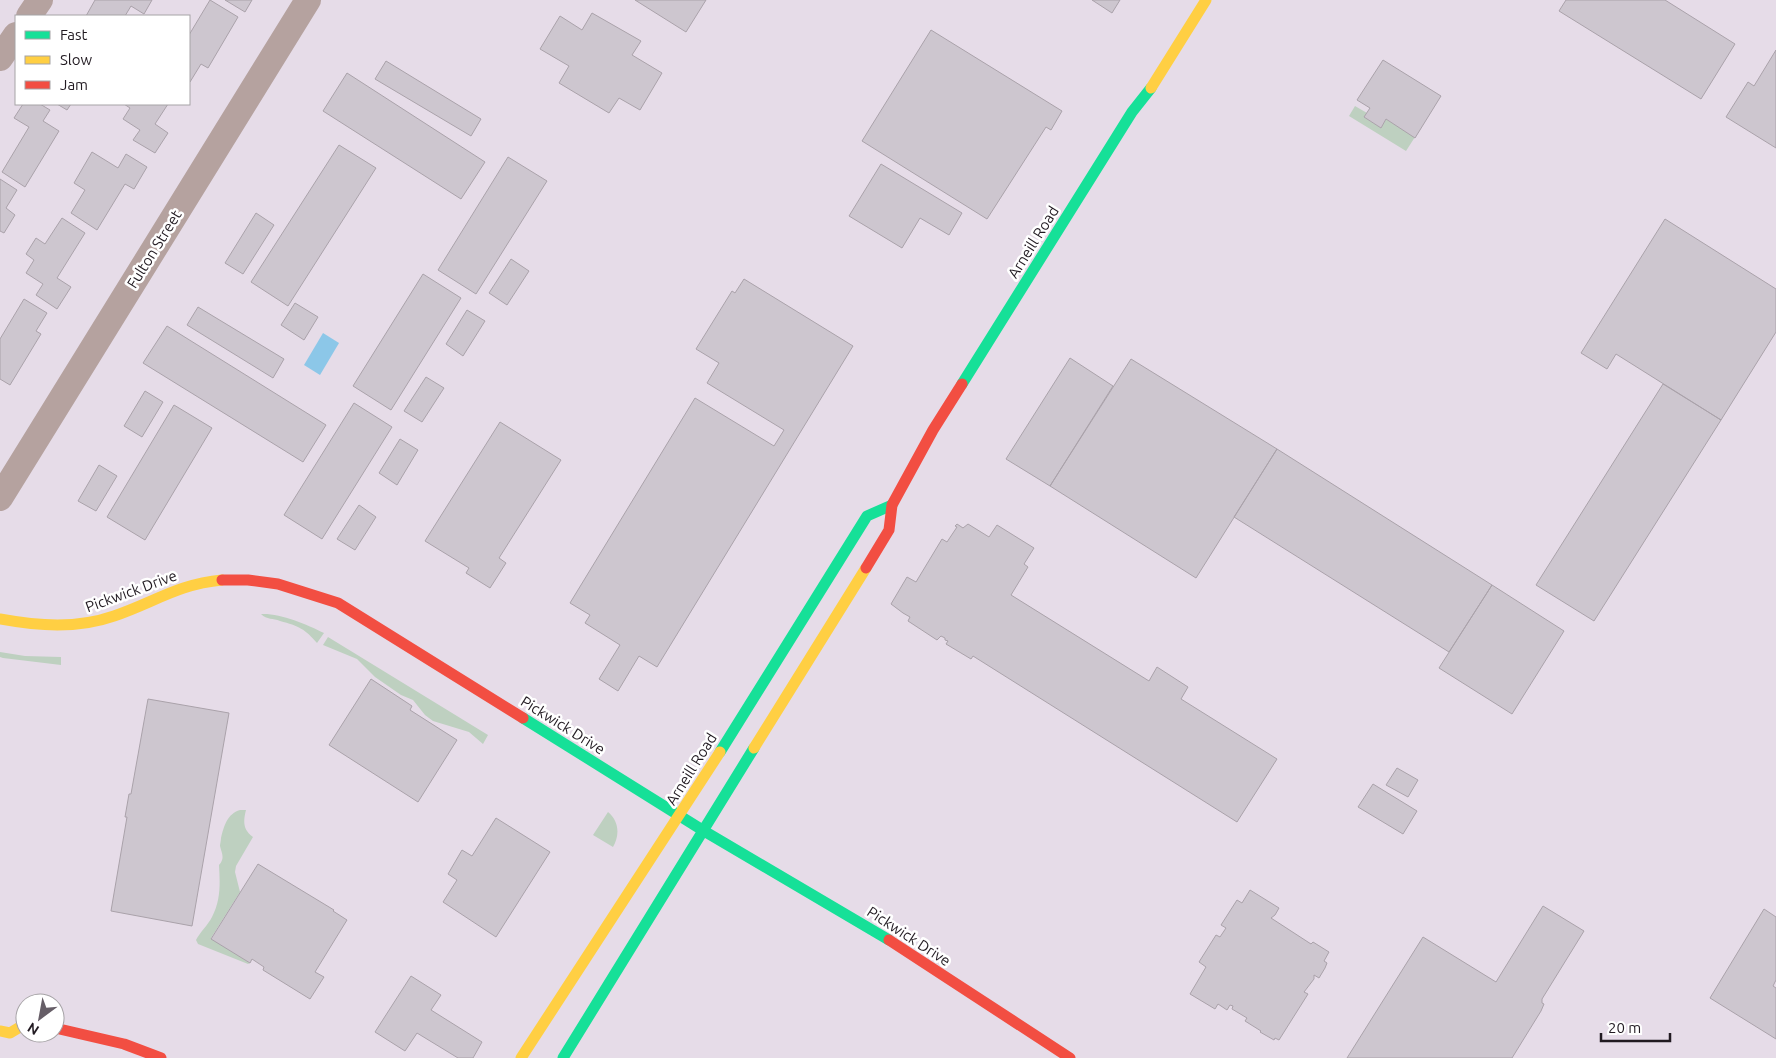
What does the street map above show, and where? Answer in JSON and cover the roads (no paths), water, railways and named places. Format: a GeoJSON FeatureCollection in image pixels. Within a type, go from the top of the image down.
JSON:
{"type":"FeatureCollection","features":[{"type":"Feature","properties":{"kind":"main road","name":"Arneill Road"},"geometry":{"type":"LineString","coordinates":[[563,1058],[888,530],[892,505],[933,430],[1132,112],[1156,81],[1206,0]]}},
{"type":"Feature","properties":{"kind":"main road","name":"Arneill Road"},"geometry":{"type":"LineString","coordinates":[[521,1058],[680,815],[867,516],[892,505]]}},
{"type":"Feature","properties":{"kind":"main road","name":"Pickwick Drive"},"geometry":{"type":"LineString","coordinates":[[0,619],[36,625],[71,626],[84,624],[110,618],[175,590],[217,581],[263,581],[298,588],[338,603],[704,831],[871,928],[1070,1058]]}},
{"type":"Feature","properties":{"kind":"main road"},"geometry":{"type":"LineString","coordinates":[[8,1020],[15,1021]]}},
{"type":"Feature","properties":{"kind":"main road"},"geometry":{"type":"LineString","coordinates":[[0,1031],[10,1033],[15,1030]]}},
{"type":"Feature","properties":{"kind":"main road"},"geometry":{"type":"LineString","coordinates":[[65,1030],[124,1044],[161,1058]]}},
{"type":"Feature","properties":{"kind":"street"},"geometry":{"type":"LineString","coordinates":[[30,15],[40,0]]}},
{"type":"Feature","properties":{"kind":"street","name":"Fulton Street"},"geometry":{"type":"LineString","coordinates":[[0,498],[308,0]]}},
{"type":"Feature","properties":{"kind":"street"},"geometry":{"type":"LineString","coordinates":[[0,58],[15,36]]}},
{"type":"Feature","properties":{"kind":"water"},"geometry":{"type":"Polygon","coordinates":[[[323,333],[339,343],[320,375],[304,365],[323,333]]]}}]}
